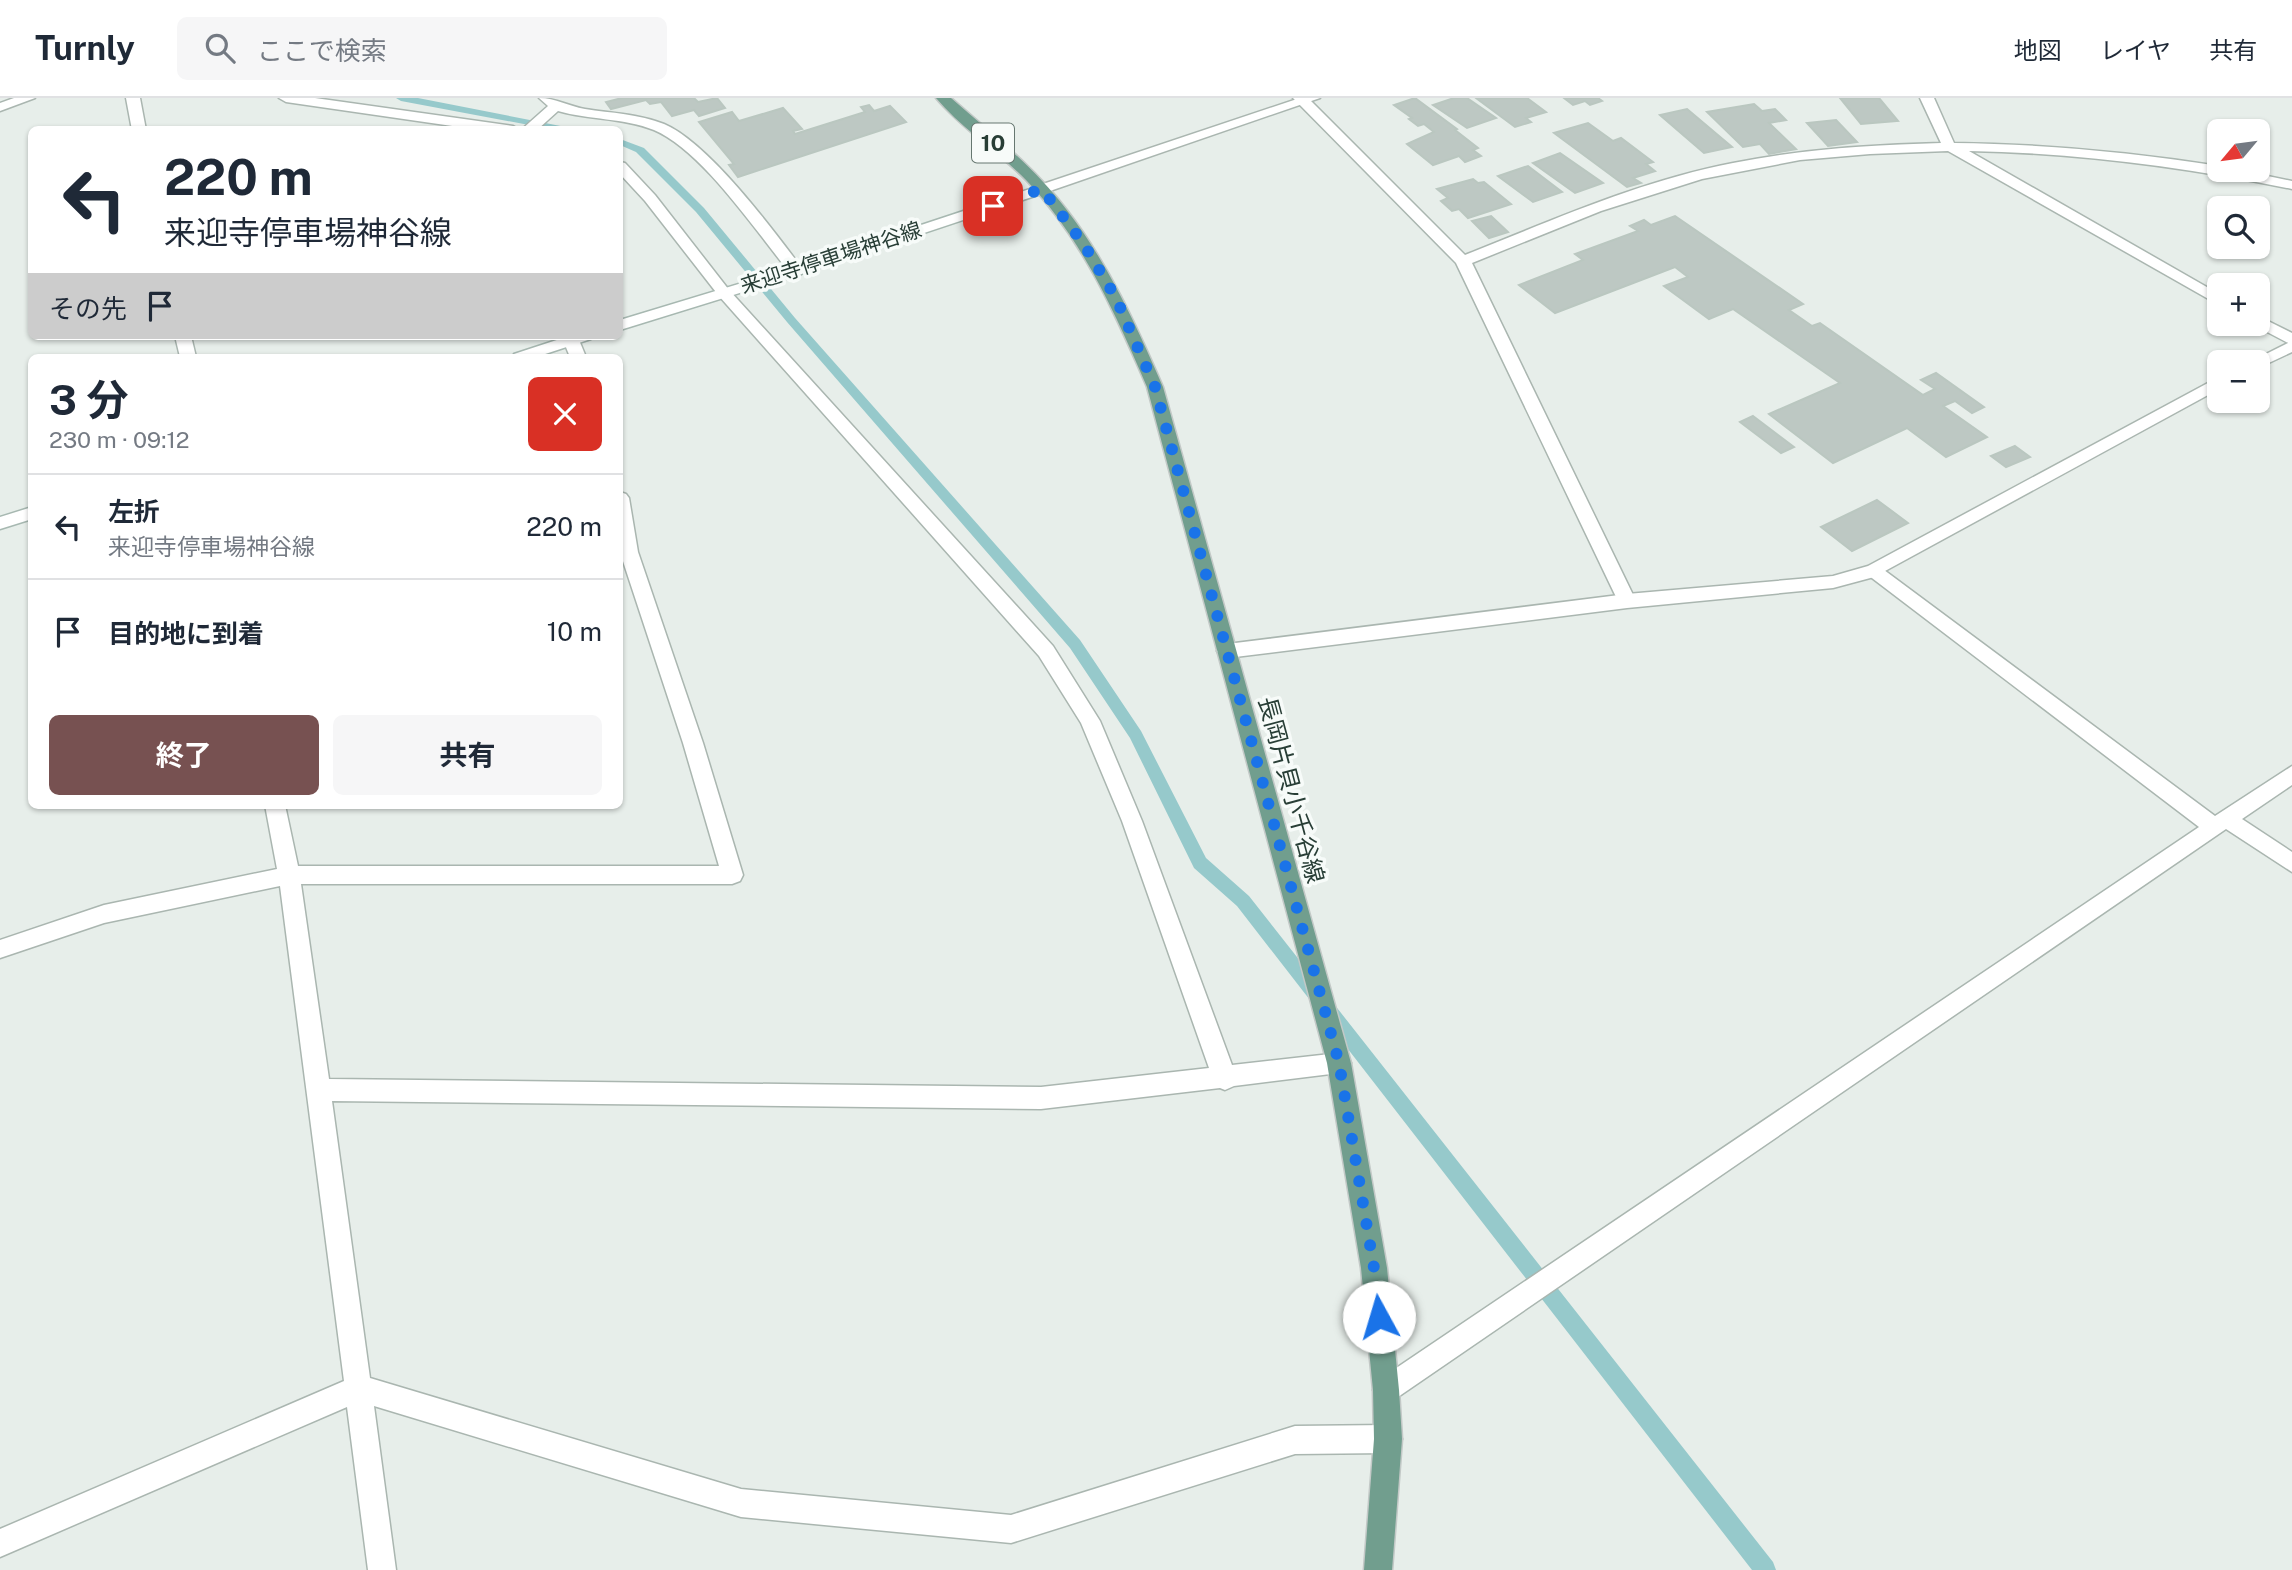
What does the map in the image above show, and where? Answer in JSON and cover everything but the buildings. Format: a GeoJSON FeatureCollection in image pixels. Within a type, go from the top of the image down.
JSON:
{"type":"FeatureCollection","features":[{"type":"Feature","properties":{"kind":"main road","name":"長岡片貝小千谷線"},"geometry":{"type":"LineString","coordinates":[[943,98],[1042,189],[1083,243],[1116,298],[1155,387],[1339,1063],[1374,1268],[1386,1390],[1388,1438],[1378,1570]]}},
{"type":"Feature","properties":{"kind":"street"},"geometry":{"type":"LineString","coordinates":[[0,107],[28,98]]}},
{"type":"Feature","properties":{"kind":"street"},"geometry":{"type":"LineString","coordinates":[[132,98],[138,126]]}},
{"type":"Feature","properties":{"kind":"street"},"geometry":{"type":"LineString","coordinates":[[286,98],[485,126]]}},
{"type":"Feature","properties":{"kind":"street"},"geometry":{"type":"LineString","coordinates":[[1927,98],[1949,146],[2207,293]]}},
{"type":"Feature","properties":{"kind":"street"},"geometry":{"type":"LineString","coordinates":[[1306,99],[1463,261],[1627,601]]}},
{"type":"Feature","properties":{"kind":"street","name":"来迎寺停車場神谷線"},"geometry":{"type":"LineString","coordinates":[[623,324],[796,271],[1306,99]]}},
{"type":"Feature","properties":{"kind":"street"},"geometry":{"type":"LineString","coordinates":[[531,126],[551,102],[568,110],[646,122],[681,139],[796,271]]}},
{"type":"Feature","properties":{"kind":"street"},"geometry":{"type":"LineString","coordinates":[[1463,261],[1622,199],[1732,167],[1853,150],[1949,146],[2100,155],[2181,165],[2292,185]]}},
{"type":"Feature","properties":{"kind":"street"},"geometry":{"type":"LineString","coordinates":[[623,169],[650,198],[724,293],[1046,651],[1090,721],[1137,834],[1225,1079]]}},
{"type":"Feature","properties":{"kind":"street"},"geometry":{"type":"LineString","coordinates":[[2270,328],[2292,340]]}},
{"type":"Feature","properties":{"kind":"street"},"geometry":{"type":"LineString","coordinates":[[529,354],[572,340]]}},
{"type":"Feature","properties":{"kind":"street"},"geometry":{"type":"LineString","coordinates":[[2270,357],[2292,346]]}},
{"type":"Feature","properties":{"kind":"street"},"geometry":{"type":"LineString","coordinates":[[1227,651],[1627,601],[1833,582],[1874,571],[2207,389]]}},
{"type":"Feature","properties":{"kind":"street"},"geometry":{"type":"LineString","coordinates":[[0,523],[28,514]]}},
{"type":"Feature","properties":{"kind":"street"},"geometry":{"type":"LineString","coordinates":[[0,949],[104,914],[289,875],[732,874],[693,743],[629,552],[623,516]]}},
{"type":"Feature","properties":{"kind":"street"},"geometry":{"type":"LineString","coordinates":[[1874,571],[2220,823],[2292,863]]}},
{"type":"Feature","properties":{"kind":"street"},"geometry":{"type":"LineString","coordinates":[[1386,1390],[2292,775]]}},
{"type":"Feature","properties":{"kind":"street"},"geometry":{"type":"LineString","coordinates":[[276,809],[289,875],[382,1570]]}},
{"type":"Feature","properties":{"kind":"street"},"geometry":{"type":"LineString","coordinates":[[319,1090],[1041,1098],[1225,1079],[1339,1063]]}},
{"type":"Feature","properties":{"kind":"street"},"geometry":{"type":"LineString","coordinates":[[0,1543],[359,1388],[741,1503],[1011,1529],[1295,1440],[1388,1438]]}},
{"type":"Feature","properties":{"kind":"waterway"},"geometry":{"type":"LineString","coordinates":[[401,98],[554,126]]}},
{"type":"Feature","properties":{"kind":"waterway"},"geometry":{"type":"LineString","coordinates":[[623,143],[640,150],[700,210],[791,320],[1075,644],[1136,735],[1200,863],[1243,901],[1765,1570]]}},
{"type":"Feature","properties":{"kind":"route"},"geometry":{"type":"LineString","coordinates":[[993,206],[1042,189],[1083,243],[1116,298],[1155,387],[1339,1063],[1374,1268],[1379,1317]]}}]}
